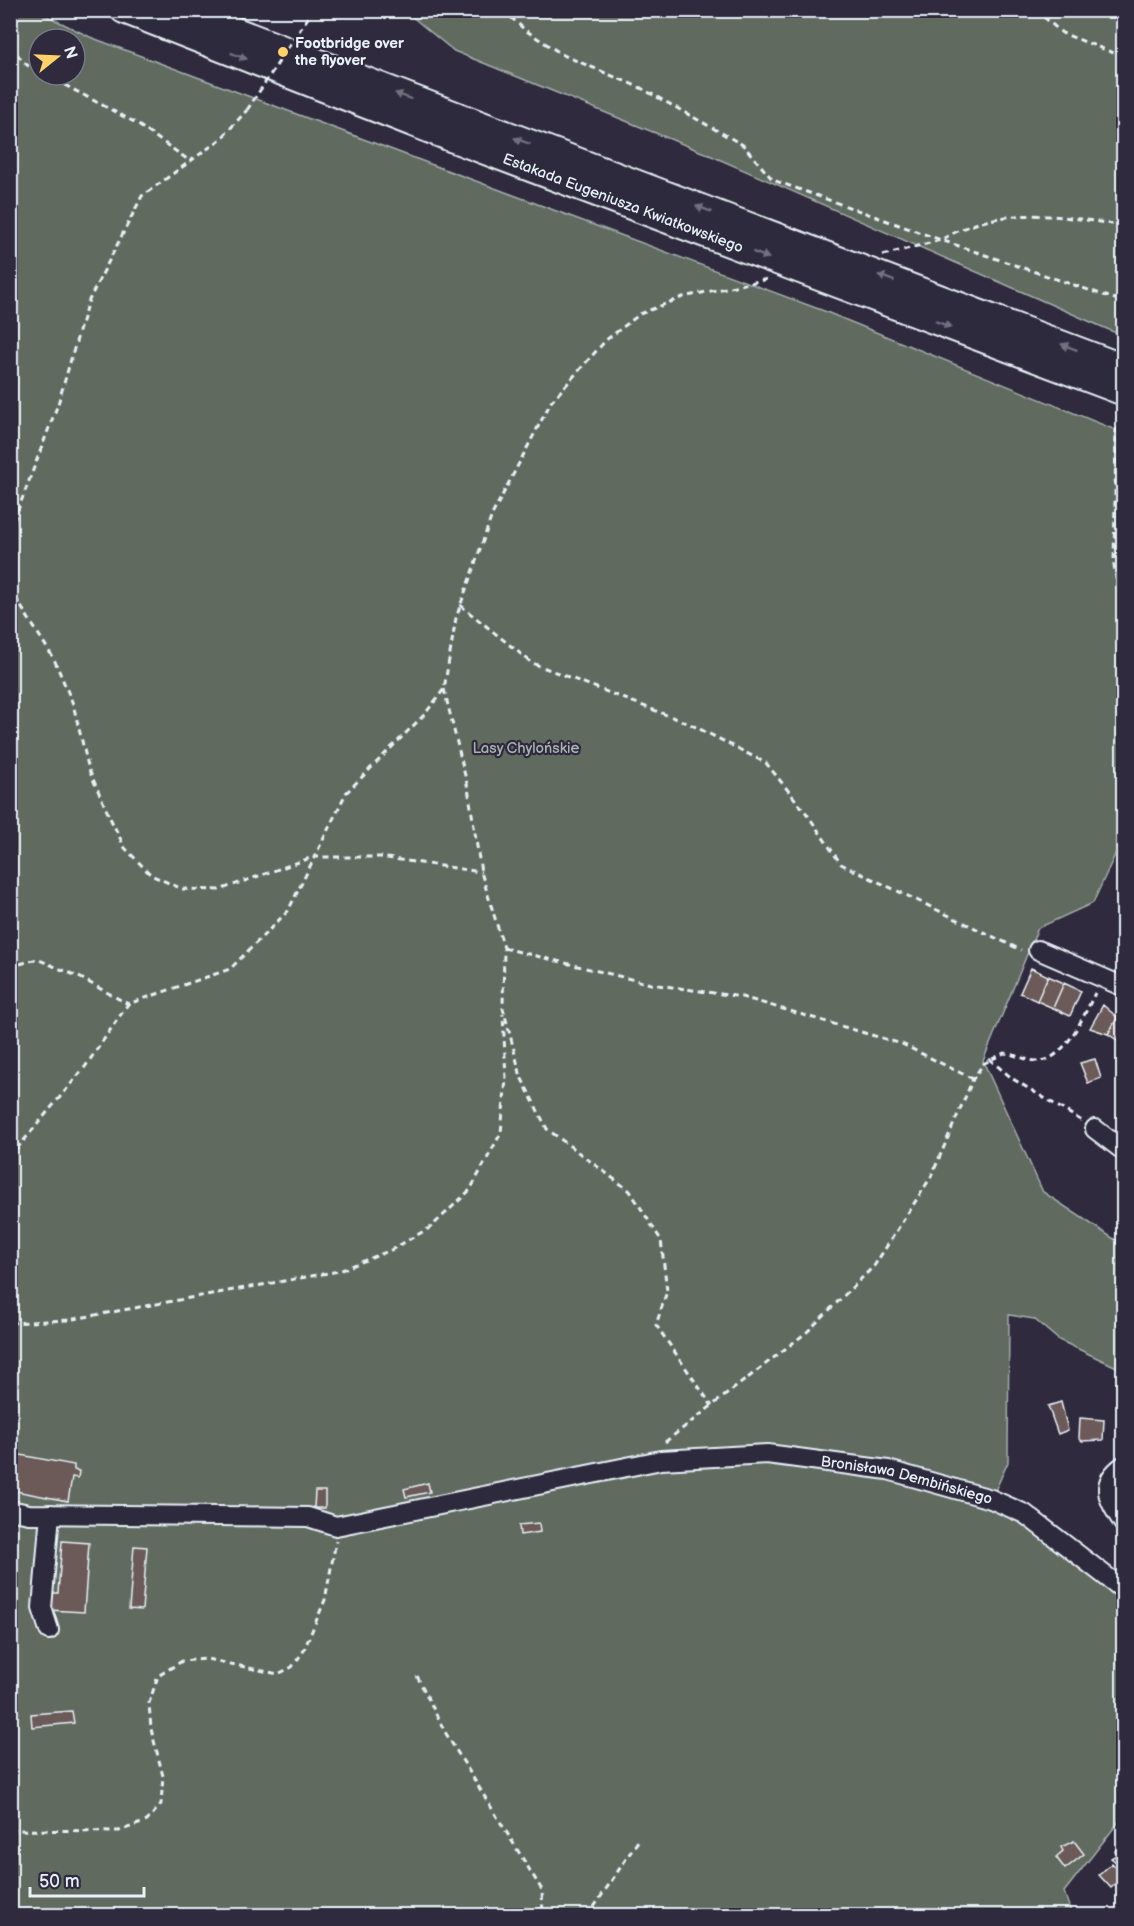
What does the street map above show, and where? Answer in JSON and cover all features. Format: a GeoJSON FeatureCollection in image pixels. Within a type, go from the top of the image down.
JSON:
{"type":"FeatureCollection","features":[{"type":"Feature","properties":{"kind":"highway","name":"Estakada Eugeniusza Kwiatkowskiego"},"geometry":{"type":"LineString","coordinates":[[124,10],[1124,368]]}},
{"type":"Feature","properties":{"kind":"highway","name":"Estakada Eugeniusza Kwiatkowskiego"},"geometry":{"type":"LineString","coordinates":[[181,10],[454,127],[1124,392]]}},
{"type":"Feature","properties":{"kind":"street"},"geometry":{"type":"LineString","coordinates":[[1038,950],[1124,987]]}},
{"type":"Feature","properties":{"kind":"street"},"geometry":{"type":"LineString","coordinates":[[1095,1129],[1124,1151]]}},
{"type":"Feature","properties":{"kind":"street","name":"Bronisława Dembińskiego"},"geometry":{"type":"LineString","coordinates":[[336,1526],[661,1460],[767,1454],[888,1470],[991,1498],[1025,1514],[1124,1590]]}},
{"type":"Feature","properties":{"kind":"street"},"geometry":{"type":"LineString","coordinates":[[1124,1465],[1113,1474],[1107,1495],[1124,1524]]}},
{"type":"Feature","properties":{"kind":"street"},"geometry":{"type":"LineString","coordinates":[[10,1510],[50,1514],[308,1517],[336,1526]]}},
{"type":"Feature","properties":{"kind":"street"},"geometry":{"type":"LineString","coordinates":[[49,1630],[42,1608],[50,1514]]}},
{"type":"Feature","properties":{"kind":"path"},"geometry":{"type":"LineString","coordinates":[[10,531],[58,404],[87,304],[142,196],[221,139],[247,110],[313,10]]}},
{"type":"Feature","properties":{"kind":"path"},"geometry":{"type":"LineString","coordinates":[[503,10],[525,30],[563,55],[641,88],[744,145],[773,180],[1124,303]]}},
{"type":"Feature","properties":{"kind":"path"},"geometry":{"type":"LineString","coordinates":[[1036,10],[1062,33],[1124,57]]}},
{"type":"Feature","properties":{"kind":"path"},"geometry":{"type":"LineString","coordinates":[[10,47],[27,65]]}},
{"type":"Feature","properties":{"kind":"path"},"geometry":{"type":"LineString","coordinates":[[68,87],[134,122],[190,161]]}},
{"type":"Feature","properties":{"kind":"path"},"geometry":{"type":"LineString","coordinates":[[877,256],[941,240],[961,228],[1024,213],[1112,224],[1124,221]]}},
{"type":"Feature","properties":{"kind":"path"},"geometry":{"type":"LineString","coordinates":[[10,1323],[68,1320],[339,1271],[391,1250],[431,1227],[470,1190],[501,1133],[506,1079],[503,1008],[504,948],[481,872],[468,788],[444,689],[460,605],[492,514],[551,402],[606,340],[640,314],[683,297],[777,277]]}},
{"type":"Feature","properties":{"kind":"path"},"geometry":{"type":"LineString","coordinates":[[1124,418],[1116,431],[1114,566],[1124,623]]}},
{"type":"Feature","properties":{"kind":"path"},"geometry":{"type":"LineString","coordinates":[[10,589],[54,659],[73,704],[89,770],[111,820],[125,848],[151,875],[182,889],[219,890],[313,857],[380,857],[481,872]]}},
{"type":"Feature","properties":{"kind":"path"},"geometry":{"type":"LineString","coordinates":[[460,605],[532,663],[690,724],[766,763],[807,814],[841,864],[1026,953],[1031,947],[1038,950]]}},
{"type":"Feature","properties":{"kind":"path"},"geometry":{"type":"LineString","coordinates":[[10,1157],[85,1067],[128,1004],[230,969],[288,911],[346,793],[425,714],[444,689]]}},
{"type":"Feature","properties":{"kind":"path"},"geometry":{"type":"LineString","coordinates":[[504,948],[651,984],[742,997],[902,1044],[973,1079]]}},
{"type":"Feature","properties":{"kind":"path"},"geometry":{"type":"LineString","coordinates":[[10,967],[37,959],[79,977],[128,1004]]}},
{"type":"Feature","properties":{"kind":"path"},"geometry":{"type":"LineString","coordinates":[[661,1460],[662,1445],[807,1332],[874,1266],[931,1177],[973,1079],[989,1059],[1004,1053],[1038,1062],[1063,1048],[1075,1031],[1103,978]]}},
{"type":"Feature","properties":{"kind":"path"},"geometry":{"type":"LineString","coordinates":[[503,1008],[521,1077],[547,1129],[630,1191],[661,1240],[667,1291],[656,1325],[712,1406]]}},
{"type":"Feature","properties":{"kind":"path"},"geometry":{"type":"LineString","coordinates":[[989,1059],[1013,1079],[1095,1129]]}},
{"type":"Feature","properties":{"kind":"path"},"geometry":{"type":"LineString","coordinates":[[10,1830],[119,1831],[147,1821],[161,1804],[163,1776],[152,1729],[149,1703],[158,1676],[182,1661],[207,1659],[278,1674],[292,1668],[303,1652],[325,1600],[336,1553],[336,1526]]}},
{"type":"Feature","properties":{"kind":"path"},"geometry":{"type":"LineString","coordinates":[[417,1676],[445,1732],[542,1890],[543,1916]]}},
{"type":"Feature","properties":{"kind":"path"},"geometry":{"type":"LineString","coordinates":[[588,1916],[638,1841]]}},
{"type":"Feature","properties":{"kind":"green space","name":"Lasy Chylońskie"},"geometry":{"type":"Polygon","coordinates":[[[35,10],[70,27],[27,27],[27,87],[87,87],[87,36],[824,311],[1123,433],[1123,837],[1093,903],[1038,928],[983,1061],[1043,1192],[1123,1245],[1123,1370],[1059,1340],[1034,1319],[1009,1315],[1008,1462],[995,1491],[1085,1563],[1123,1605],[1124,1815],[1064,1892],[1072,1915],[11,1916],[10,11],[35,10]]]}},
{"type":"Feature","properties":{"kind":"green space"},"geometry":{"type":"Polygon","coordinates":[[[405,11],[1123,11],[1123,336],[707,154],[454,51],[405,11]]]}},
{"type":"Feature","properties":{"kind":"building"},"geometry":{"type":"Polygon","coordinates":[[[1031,968],[1048,976],[1037,1001],[1020,993],[1031,968]]]}},
{"type":"Feature","properties":{"kind":"building"},"geometry":{"type":"Polygon","coordinates":[[[1048,976],[1064,983],[1053,1008],[1037,1001],[1048,976]]]}},
{"type":"Feature","properties":{"kind":"building"},"geometry":{"type":"Polygon","coordinates":[[[1064,983],[1081,991],[1070,1016],[1053,1008],[1064,983]]]}},
{"type":"Feature","properties":{"kind":"building"},"geometry":{"type":"Polygon","coordinates":[[[1103,1005],[1117,1017],[1119,1015],[1108,1034],[1090,1028],[1103,1005]]]}},
{"type":"Feature","properties":{"kind":"building"},"geometry":{"type":"Polygon","coordinates":[[[1119,1015],[1124,1017],[1123,1044],[1108,1034],[1119,1015]]]}},
{"type":"Feature","properties":{"kind":"building"},"geometry":{"type":"Polygon","coordinates":[[[1095,1059],[1101,1078],[1088,1083],[1080,1063],[1095,1059]]]}},
{"type":"Feature","properties":{"kind":"building"},"geometry":{"type":"Polygon","coordinates":[[[1061,1402],[1068,1430],[1058,1434],[1048,1406],[1061,1402]]]}},
{"type":"Feature","properties":{"kind":"building"},"geometry":{"type":"Polygon","coordinates":[[[1080,1418],[1104,1420],[1103,1440],[1082,1441],[1079,1438],[1080,1418]]]}},
{"type":"Feature","properties":{"kind":"building"},"geometry":{"type":"Polygon","coordinates":[[[10,1453],[74,1465],[74,1470],[79,1471],[78,1478],[72,1477],[68,1501],[10,1490],[10,1453]]]}},
{"type":"Feature","properties":{"kind":"building"},"geometry":{"type":"Polygon","coordinates":[[[428,1483],[430,1492],[406,1497],[404,1489],[428,1483]]]}},
{"type":"Feature","properties":{"kind":"building"},"geometry":{"type":"Polygon","coordinates":[[[315,1491],[325,1491],[325,1508],[314,1508],[315,1491]]]}},
{"type":"Feature","properties":{"kind":"building"},"geometry":{"type":"Polygon","coordinates":[[[539,1523],[540,1532],[520,1535],[519,1525],[539,1523]]]}},
{"type":"Feature","properties":{"kind":"building"},"geometry":{"type":"Polygon","coordinates":[[[62,1541],[89,1543],[84,1612],[49,1610],[50,1593],[58,1593],[62,1541]]]}},
{"type":"Feature","properties":{"kind":"building"},"geometry":{"type":"Polygon","coordinates":[[[134,1546],[147,1547],[142,1610],[129,1609],[134,1546]]]}},
{"type":"Feature","properties":{"kind":"building"},"geometry":{"type":"Polygon","coordinates":[[[72,1711],[74,1723],[32,1727],[31,1714],[72,1711]]]}},
{"type":"Feature","properties":{"kind":"building"},"geometry":{"type":"Polygon","coordinates":[[[1074,1841],[1084,1854],[1065,1869],[1056,1857],[1063,1851],[1061,1847],[1074,1841]]]}},
{"type":"Feature","properties":{"kind":"building"},"geometry":{"type":"Polygon","coordinates":[[[1120,1846],[1124,1848],[1124,1868],[1111,1858],[1118,1854],[1115,1851],[1120,1846]]]}},
{"type":"Feature","properties":{"kind":"building"},"geometry":{"type":"Polygon","coordinates":[[[1112,1863],[1124,1876],[1111,1888],[1099,1875],[1112,1863]]]}},
{"type":"Feature","properties":{"kind":"place","name":"Footbridge over the flyover"},"geometry":{"type":"Point","coordinates":[283,52]}}]}
